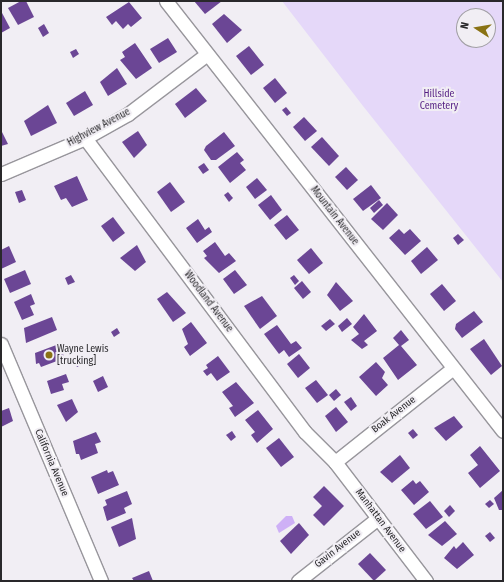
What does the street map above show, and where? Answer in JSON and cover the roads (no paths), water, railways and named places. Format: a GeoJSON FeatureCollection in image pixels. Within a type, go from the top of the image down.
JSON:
{"type":"FeatureCollection","features":[{"type":"Feature","properties":{"kind":"street","name":"Mountain Avenue"},"geometry":{"type":"LineString","coordinates":[[166,1],[452,369],[503,431]]}},
{"type":"Feature","properties":{"kind":"street","name":"Highview Avenue"},"geometry":{"type":"LineString","coordinates":[[1,174],[85,138],[128,114],[207,54]]}},
{"type":"Feature","properties":{"kind":"street","name":"Woodland Avenue"},"geometry":{"type":"LineString","coordinates":[[85,138],[305,432],[335,462]]}},
{"type":"Feature","properties":{"kind":"street","name":"California Avenue"},"geometry":{"type":"LineString","coordinates":[[1,344],[101,581]]}},
{"type":"Feature","properties":{"kind":"street","name":"Boak Avenue"},"geometry":{"type":"LineString","coordinates":[[335,462],[452,369]]}},
{"type":"Feature","properties":{"kind":"street","name":"Manhattan Avenue"},"geometry":{"type":"LineString","coordinates":[[335,462],[426,581]]}},
{"type":"Feature","properties":{"kind":"street","name":"Gavin Avenue"},"geometry":{"type":"LineString","coordinates":[[298,581],[378,518]]}},
{"type":"Feature","properties":{"kind":"place","name":"Wayne Lewis [trucking]"},"geometry":{"type":"Point","coordinates":[49,355]}},
{"type":"Feature","properties":{"kind":"park label","name":"Hillside Cemetery"},"geometry":{"type":"Point","coordinates":[439,100]}}]}
